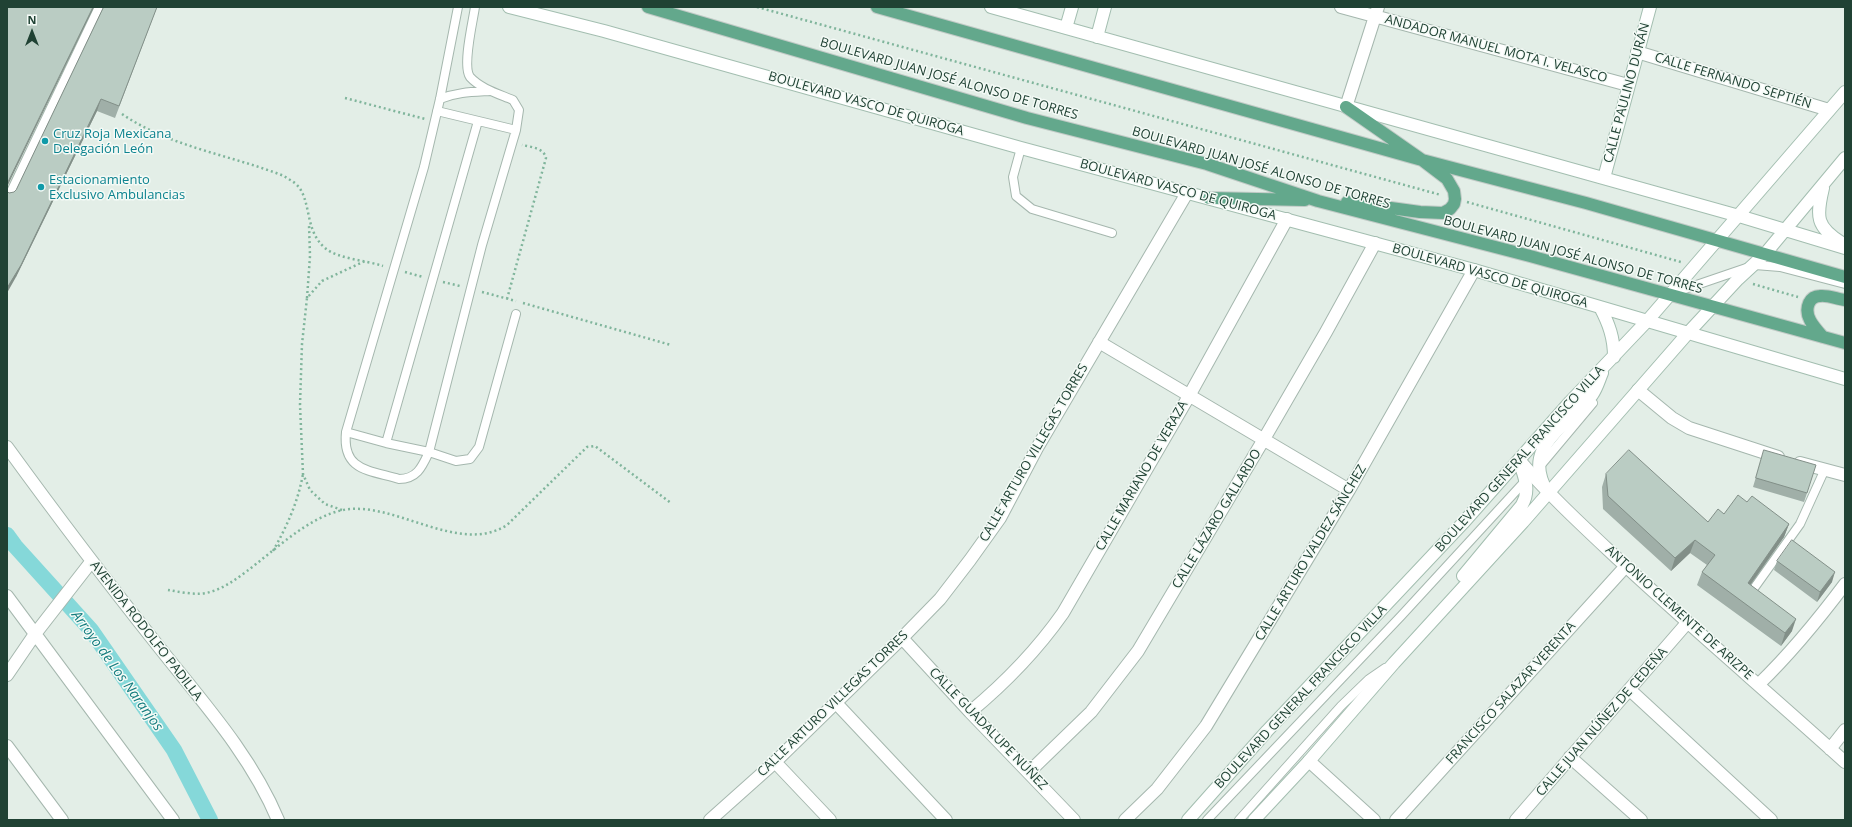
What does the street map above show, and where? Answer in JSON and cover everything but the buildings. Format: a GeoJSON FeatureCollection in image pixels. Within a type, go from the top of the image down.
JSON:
{"type":"FeatureCollection","features":[{"type":"Feature","properties":{"kind":"main road","name":"BOULEVARD JUAN JOSÉ ALONSO DE TORRES"},"geometry":{"type":"LineString","coordinates":[[648,7],[1027,118],[1207,164],[1318,201],[1530,256],[1845,343]]}},
{"type":"Feature","properties":{"kind":"main road"},"geometry":{"type":"LineString","coordinates":[[877,7],[1422,160],[1586,203],[1845,277]]}},
{"type":"Feature","properties":{"kind":"main road"},"geometry":{"type":"LineString","coordinates":[[1209,198],[1357,203],[1434,213],[1443,213],[1450,209],[1455,199],[1454,191],[1447,179],[1346,106]]}},
{"type":"Feature","properties":{"kind":"main road"},"geometry":{"type":"LineString","coordinates":[[1823,337],[1810,321],[1808,306],[1810,300],[1819,296],[1845,300]]}},
{"type":"Feature","properties":{"kind":"street","name":"BOULEVARD VASCO DE QUIROGA"},"geometry":{"type":"LineString","coordinates":[[509,7],[604,31],[1021,148],[1474,270],[1845,379]]}},
{"type":"Feature","properties":{"kind":"street"},"geometry":{"type":"LineString","coordinates":[[991,7],[1739,216],[1845,248]]}},
{"type":"Feature","properties":{"kind":"street"},"geometry":{"type":"LineString","coordinates":[[1066,28],[1072,7]]}},
{"type":"Feature","properties":{"kind":"street"},"geometry":{"type":"LineString","coordinates":[[1097,37],[1105,7]]}},
{"type":"Feature","properties":{"kind":"street","name":"ANDADOR MANUEL MOTA I. VELASCO"},"geometry":{"type":"LineString","coordinates":[[1341,7],[1376,12],[1628,85]]}},
{"type":"Feature","properties":{"kind":"street","name":"CALLE PAULINO DURÁN"},"geometry":{"type":"LineString","coordinates":[[1604,178],[1650,7]]}},
{"type":"Feature","properties":{"kind":"street"},"geometry":{"type":"LineString","coordinates":[[1346,106],[1376,12]]}},
{"type":"Feature","properties":{"kind":"street","name":"CALLE FERNANDO SEPTIÉN"},"geometry":{"type":"LineString","coordinates":[[1637,52],[1829,110]]}},
{"type":"Feature","properties":{"kind":"street","name":"BOULEVARD GENERAL FRANCISCO VILLA"},"geometry":{"type":"LineString","coordinates":[[1188,820],[1463,523],[1570,402],[1648,320],[1668,295],[1739,216],[1845,92]]}},
{"type":"Feature","properties":{"kind":"street"},"geometry":{"type":"LineString","coordinates":[[1254,820],[1309,761],[1394,663],[1548,493],[1688,332],[1765,254],[1845,158]]}},
{"type":"Feature","properties":{"kind":"street"},"geometry":{"type":"LineString","coordinates":[[1824,185],[1818,211],[1819,220],[1822,227],[1829,234],[1845,244]]}},
{"type":"Feature","properties":{"kind":"street","name":"CALLE ARTURO VILLEGAS TORRES"},"geometry":{"type":"LineString","coordinates":[[711,820],[775,762],[902,638],[940,599],[970,560],[1000,518],[1037,448],[1187,193]]}},
{"type":"Feature","properties":{"kind":"street","name":"CALLE MARIANO DE VERAZA"},"geometry":{"type":"LineString","coordinates":[[970,712],[1028,658],[1045,639],[1063,613],[1188,396],[1287,219]]}},
{"type":"Feature","properties":{"kind":"street","name":"CALLE LÁZARO GALLARDO"},"geometry":{"type":"LineString","coordinates":[[1029,772],[1091,712],[1138,651],[1264,439],[1326,332],[1375,243]]}},
{"type":"Feature","properties":{"kind":"street","name":"CALLE ARTURO VALDEZ SÁNCHEZ"},"geometry":{"type":"LineString","coordinates":[[1125,820],[1157,790],[1206,726],[1349,490],[1474,270]]}},
{"type":"Feature","properties":{"kind":"street"},"geometry":{"type":"LineString","coordinates":[[1433,620],[1444,599],[1522,505],[1542,448],[1592,394],[1609,362],[1614,340],[1600,307]]}},
{"type":"Feature","properties":{"kind":"street"},"geometry":{"type":"LineString","coordinates":[[1099,342],[1349,490]]}},
{"type":"Feature","properties":{"kind":"street"},"geometry":{"type":"LineString","coordinates":[[1638,390],[1672,418],[1689,428],[1724,441],[1845,475]]}},
{"type":"Feature","properties":{"kind":"street","name":"AVENIDA RODOLFO PADILLA"},"geometry":{"type":"LineString","coordinates":[[7,447],[91,562],[229,736],[268,797],[278,820]]}},
{"type":"Feature","properties":{"kind":"street"},"geometry":{"type":"LineString","coordinates":[[1519,460],[1541,481],[1548,493]]}},
{"type":"Feature","properties":{"kind":"street","name":"ANTONIO CLEMENTE DE ARIZPE"},"geometry":{"type":"LineString","coordinates":[[1548,493],[1687,623],[1759,684],[1845,762]]}},
{"type":"Feature","properties":{"kind":"street"},"geometry":{"type":"LineString","coordinates":[[7,675],[35,634],[91,562]]}},
{"type":"Feature","properties":{"kind":"street","name":"FRANCISCO SALAZAR VERENTA"},"geometry":{"type":"LineString","coordinates":[[1396,820],[1626,566]]}},
{"type":"Feature","properties":{"kind":"street"},"geometry":{"type":"LineString","coordinates":[[1759,684],[1788,656],[1816,624],[1845,584]]}},
{"type":"Feature","properties":{"kind":"street"},"geometry":{"type":"LineString","coordinates":[[7,596],[173,820]]}},
{"type":"Feature","properties":{"kind":"street","name":"CALLE JUAN NÚÑEZ DE CEDEÑA"},"geometry":{"type":"LineString","coordinates":[[1516,820],[1687,623]]}},
{"type":"Feature","properties":{"kind":"street","name":"CALLE GUADALUPE NÚÑEZ"},"geometry":{"type":"LineString","coordinates":[[902,638],[970,712],[1074,820]]}},
{"type":"Feature","properties":{"kind":"street"},"geometry":{"type":"LineString","coordinates":[[1630,690],[1771,820]]}},
{"type":"Feature","properties":{"kind":"street"},"geometry":{"type":"LineString","coordinates":[[836,703],[946,820]]}},
{"type":"Feature","properties":{"kind":"street"},"geometry":{"type":"LineString","coordinates":[[1830,749],[1845,730]]}},
{"type":"Feature","properties":{"kind":"street"},"geometry":{"type":"LineString","coordinates":[[7,746],[62,820]]}},
{"type":"Feature","properties":{"kind":"street"},"geometry":{"type":"LineString","coordinates":[[1570,757],[1641,820]]}},
{"type":"Feature","properties":{"kind":"street"},"geometry":{"type":"LineString","coordinates":[[1309,761],[1374,820]]}},
{"type":"Feature","properties":{"kind":"street"},"geometry":{"type":"LineString","coordinates":[[775,762],[830,820]]}},
{"type":"Feature","properties":{"kind":"lane"},"geometry":{"type":"LineString","coordinates":[[458,7],[440,99],[424,167],[346,432],[345,444],[351,461],[356,466],[399,479],[406,479],[416,475],[429,452],[482,245],[516,130],[519,110],[516,102],[490,91],[470,76],[467,67],[475,7]]}},
{"type":"Feature","properties":{"kind":"lane"},"geometry":{"type":"LineString","coordinates":[[7,200],[96,8]]}},
{"type":"Feature","properties":{"kind":"lane"},"geometry":{"type":"LineString","coordinates":[[440,99],[450,94],[490,91]]}},
{"type":"Feature","properties":{"kind":"lane"},"geometry":{"type":"LineString","coordinates":[[437,111],[516,130]]}},
{"type":"Feature","properties":{"kind":"lane"},"geometry":{"type":"LineString","coordinates":[[386,443],[478,121]]}},
{"type":"Feature","properties":{"kind":"lane"},"geometry":{"type":"LineString","coordinates":[[1021,148],[1013,177],[1016,196],[1032,208],[1112,233]]}},
{"type":"Feature","properties":{"kind":"lane"},"geometry":{"type":"LineString","coordinates":[[1668,295],[1755,265],[1780,267],[1845,284]]}},
{"type":"Feature","properties":{"kind":"lane"},"geometry":{"type":"LineString","coordinates":[[346,432],[386,443],[429,452],[456,461],[470,459],[479,447],[516,314]]}},
{"type":"Feature","properties":{"kind":"lane"},"geometry":{"type":"LineString","coordinates":[[1752,591],[1800,524],[1825,469]]}},
{"type":"Feature","properties":{"kind":"lane"},"geometry":{"type":"LineString","coordinates":[[1207,820],[1396,622],[1532,474]]}},
{"type":"Feature","properties":{"kind":"lane"},"geometry":{"type":"LineString","coordinates":[[1239,820],[1356,690],[1369,679],[1394,663]]}},
{"type":"Feature","properties":{"kind":"path"},"geometry":{"type":"LineString","coordinates":[[757,7],[1695,266]]}},
{"type":"Feature","properties":{"kind":"path"},"geometry":{"type":"LineString","coordinates":[[122,114],[139,126],[168,138],[284,176],[297,185],[304,199],[309,222],[315,237],[325,249],[344,258],[366,261],[322,281],[307,298]]}},
{"type":"Feature","properties":{"kind":"path"},"geometry":{"type":"LineString","coordinates":[[508,299],[546,158],[544,153],[539,150],[513,142]]}},
{"type":"Feature","properties":{"kind":"path"},"geometry":{"type":"LineString","coordinates":[[271,553],[294,508],[303,474],[300,405],[302,344],[310,256],[309,222]]}},
{"type":"Feature","properties":{"kind":"path"},"geometry":{"type":"LineString","coordinates":[[1738,280],[1810,300]]}},
{"type":"Feature","properties":{"kind":"path"},"geometry":{"type":"LineString","coordinates":[[168,590],[187,594],[209,593],[227,586],[299,531],[320,518],[342,510],[356,508],[378,512],[469,535],[497,531],[507,525],[587,447],[592,446],[599,449],[671,503]]}},
{"type":"Feature","properties":{"kind":"path"},"geometry":{"type":"LineString","coordinates":[[303,474],[310,490],[325,504],[342,510]]}},
{"type":"Feature","properties":{"kind":"waterway","name":"Arroyo de Los Naranjos"},"geometry":{"type":"LineString","coordinates":[[7,535],[15,546],[91,630],[174,750],[210,820]]}},
{"type":"Feature","properties":{"kind":"place","name":"Cruz Roja Mexicana Delegación León"},"geometry":{"type":"Point","coordinates":[45,141]}},
{"type":"Feature","properties":{"kind":"place","name":"Estacionamiento Exclusivo Ambulancias"},"geometry":{"type":"Point","coordinates":[41,187]}}]}
